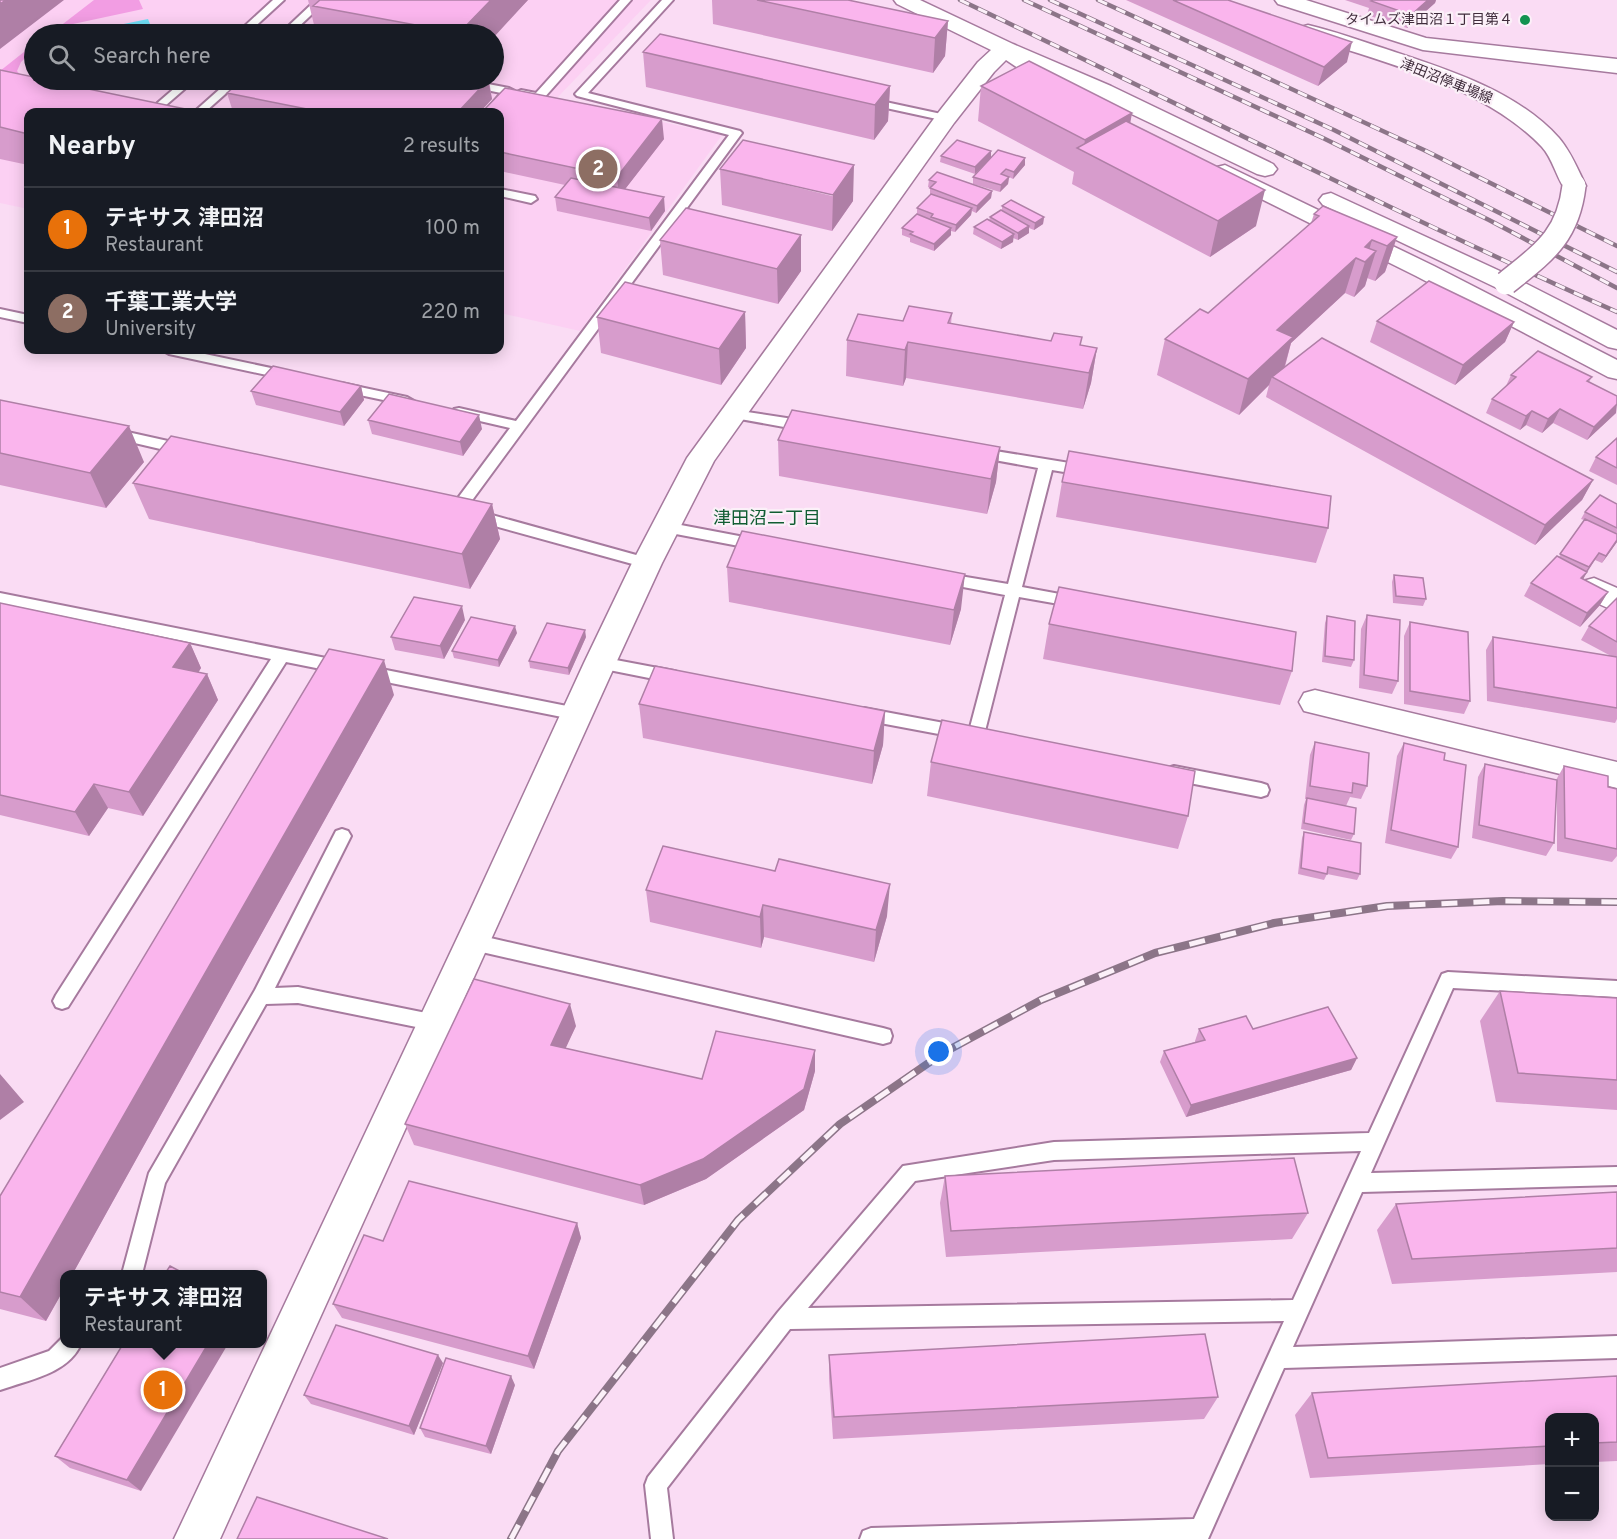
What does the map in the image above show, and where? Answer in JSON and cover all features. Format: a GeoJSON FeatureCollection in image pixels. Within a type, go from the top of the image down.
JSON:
{"type":"FeatureCollection","features":[{"type":"Feature","properties":{"kind":"street"},"geometry":{"type":"LineString","coordinates":[[904,0],[1005,49],[1103,91],[1506,283],[1617,341]]}},
{"type":"Feature","properties":{"kind":"street"},"geometry":{"type":"LineString","coordinates":[[1285,11],[1423,44],[1617,66]]}},
{"type":"Feature","properties":{"kind":"street","name":"津田沼停車場線"},"geometry":{"type":"LineString","coordinates":[[1285,11],[1493,99],[1525,120],[1550,141],[1574,186],[1573,208],[1564,230],[1546,251],[1506,283]]}},
{"type":"Feature","properties":{"kind":"street"},"geometry":{"type":"LineString","coordinates":[[197,1539],[646,563],[701,458],[945,118],[986,67],[1005,49]]}},
{"type":"Feature","properties":{"kind":"street"},"geometry":{"type":"LineString","coordinates":[[1005,49],[1088,105],[1425,271],[1617,371]]}},
{"type":"Feature","properties":{"kind":"street"},"geometry":{"type":"LineString","coordinates":[[1315,702],[1617,775]]}},
{"type":"Feature","properties":{"kind":"lane"},"geometry":{"type":"LineString","coordinates":[[252,24],[279,0]]}},
{"type":"Feature","properties":{"kind":"lane"},"geometry":{"type":"LineString","coordinates":[[296,24],[322,0]]}},
{"type":"Feature","properties":{"kind":"lane"},"geometry":{"type":"LineString","coordinates":[[504,90],[540,97],[626,0]]}},
{"type":"Feature","properties":{"kind":"lane"},"geometry":{"type":"LineString","coordinates":[[646,563],[451,508],[519,426],[736,133],[581,94],[668,0]]}},
{"type":"Feature","properties":{"kind":"lane"},"geometry":{"type":"LineString","coordinates":[[157,108],[178,90]]}},
{"type":"Feature","properties":{"kind":"lane"},"geometry":{"type":"LineString","coordinates":[[204,108],[224,90]]}},
{"type":"Feature","properties":{"kind":"lane"},"geometry":{"type":"LineString","coordinates":[[494,108],[509,91]]}},
{"type":"Feature","properties":{"kind":"lane"},"geometry":{"type":"LineString","coordinates":[[854,98],[945,118]]}},
{"type":"Feature","properties":{"kind":"lane"},"geometry":{"type":"LineString","coordinates":[[504,194],[531,199]]}},
{"type":"Feature","properties":{"kind":"lane"},"geometry":{"type":"LineString","coordinates":[[0,313],[24,318]]}},
{"type":"Feature","properties":{"kind":"lane"},"geometry":{"type":"LineString","coordinates":[[188,354],[309,380]]}},
{"type":"Feature","properties":{"kind":"lane"},"geometry":{"type":"LineString","coordinates":[[333,385],[426,405]]}},
{"type":"Feature","properties":{"kind":"lane"},"geometry":{"type":"LineString","coordinates":[[449,410],[519,426]]}},
{"type":"Feature","properties":{"kind":"lane"},"geometry":{"type":"LineString","coordinates":[[734,414],[815,427]]}},
{"type":"Feature","properties":{"kind":"lane"},"geometry":{"type":"LineString","coordinates":[[103,432],[206,454]]}},
{"type":"Feature","properties":{"kind":"lane"},"geometry":{"type":"LineString","coordinates":[[965,452],[1103,474]]}},
{"type":"Feature","properties":{"kind":"lane"},"geometry":{"type":"LineString","coordinates":[[846,711],[981,736],[1013,591],[1046,465]]}},
{"type":"Feature","properties":{"kind":"lane"},"geometry":{"type":"LineString","coordinates":[[665,527],[770,546]]}},
{"type":"Feature","properties":{"kind":"lane"},"geometry":{"type":"LineString","coordinates":[[932,576],[1092,605]]}},
{"type":"Feature","properties":{"kind":"lane"},"geometry":{"type":"LineString","coordinates":[[0,598],[577,714]]}},
{"type":"Feature","properties":{"kind":"lane"},"geometry":{"type":"LineString","coordinates":[[62,1001],[282,655]]}},
{"type":"Feature","properties":{"kind":"lane"},"geometry":{"type":"LineString","coordinates":[[600,663],[694,681]]}},
{"type":"Feature","properties":{"kind":"lane"},"geometry":{"type":"LineString","coordinates":[[1158,770],[1261,790]]}},
{"type":"Feature","properties":{"kind":"lane"},"geometry":{"type":"LineString","coordinates":[[133,1270],[156,1180],[261,996],[342,837]]}},
{"type":"Feature","properties":{"kind":"lane"},"geometry":{"type":"LineString","coordinates":[[473,942],[884,1036]]}},
{"type":"Feature","properties":{"kind":"lane"},"geometry":{"type":"LineString","coordinates":[[871,1539],[1198,1534],[1448,980],[1617,989]]}},
{"type":"Feature","properties":{"kind":"lane"},"geometry":{"type":"LineString","coordinates":[[261,996],[298,995],[436,1023]]}},
{"type":"Feature","properties":{"kind":"lane"},"geometry":{"type":"LineString","coordinates":[[662,1539],[656,1485],[785,1319],[910,1173],[1054,1151],[1375,1142]]}},
{"type":"Feature","properties":{"kind":"lane"},"geometry":{"type":"LineString","coordinates":[[1356,1183],[1617,1176]]}},
{"type":"Feature","properties":{"kind":"lane"},"geometry":{"type":"LineString","coordinates":[[785,1319],[1299,1311]]}},
{"type":"Feature","properties":{"kind":"lane"},"geometry":{"type":"LineString","coordinates":[[1277,1358],[1617,1347]]}},
{"type":"Feature","properties":{"kind":"lane"},"geometry":{"type":"LineString","coordinates":[[0,1379],[56,1359],[66,1348]]}},
{"type":"Feature","properties":{"kind":"shaded area"},"geometry":{"type":"Polygon","coordinates":[[[0,0],[651,0],[556,99],[722,135],[580,331],[504,314],[504,108],[24,108],[24,208],[0,203],[0,0]]]}},
{"type":"Feature","properties":{"kind":"shaded area"},"geometry":{"type":"Polygon","coordinates":[[[94,0],[139,0],[143,9],[73,24],[63,24],[94,0]]]}},
{"type":"Feature","properties":{"kind":"shaded area"},"geometry":{"type":"Polygon","coordinates":[[[24,52],[24,59],[17,71],[24,78],[24,85],[1,80],[0,71],[24,52]]]}},
{"type":"Feature","properties":{"kind":"shaded area"},"geometry":{"type":"Polygon","coordinates":[[[45,90],[93,90],[98,102],[45,90]]]}},
{"type":"Feature","properties":{"kind":"water"},"geometry":{"type":"Polygon","coordinates":[[[148,19],[150,24],[124,24],[148,19]]]}},
{"type":"Feature","properties":{"kind":"building"},"geometry":{"type":"Polygon","coordinates":[[[320,0],[491,0],[468,24],[410,24],[313,6],[320,0]]]}},
{"type":"Feature","properties":{"kind":"building"},"geometry":{"type":"Polygon","coordinates":[[[757,0],[848,0],[948,21],[935,38],[757,0]]]}},
{"type":"Feature","properties":{"kind":"building"},"geometry":{"type":"Polygon","coordinates":[[[1173,0],[1228,0],[1352,42],[1324,67],[1173,0]]]}},
{"type":"Feature","properties":{"kind":"building"},"geometry":{"type":"Polygon","coordinates":[[[1428,0],[1411,15],[1371,1],[1428,0]]]}},
{"type":"Feature","properties":{"kind":"building"},"geometry":{"type":"Polygon","coordinates":[[[660,34],[890,86],[875,105],[643,52],[660,34]]]}},
{"type":"Feature","properties":{"kind":"building"},"geometry":{"type":"Polygon","coordinates":[[[1029,61],[1132,113],[1085,140],[981,86],[1029,61]]]}},
{"type":"Feature","properties":{"kind":"building"},"geometry":{"type":"Polygon","coordinates":[[[0,70],[24,75],[24,90],[93,90],[181,108],[24,108],[24,133],[0,127],[0,70]]]}},
{"type":"Feature","properties":{"kind":"building"},"geometry":{"type":"Polygon","coordinates":[[[504,89],[662,119],[617,177],[504,153],[504,108],[486,108],[504,89]]]}},
{"type":"Feature","properties":{"kind":"building"},"geometry":{"type":"Polygon","coordinates":[[[230,90],[479,90],[462,108],[302,108],[227,93],[230,90]]]}},
{"type":"Feature","properties":{"kind":"building"},"geometry":{"type":"Polygon","coordinates":[[[1126,121],[1265,190],[1218,221],[1077,148],[1126,121]]]}},
{"type":"Feature","properties":{"kind":"building"},"geometry":{"type":"Polygon","coordinates":[[[743,140],[854,165],[833,195],[720,169],[743,140]]]}},
{"type":"Feature","properties":{"kind":"building"},"geometry":{"type":"Polygon","coordinates":[[[957,140],[991,151],[975,167],[941,156],[957,140]]]}},
{"type":"Feature","properties":{"kind":"building"},"geometry":{"type":"Polygon","coordinates":[[[998,150],[1025,158],[1014,172],[1006,169],[1001,174],[1009,177],[1001,185],[973,177],[998,150]]]}},
{"type":"Feature","properties":{"kind":"building"},"geometry":{"type":"Polygon","coordinates":[[[937,172],[992,191],[977,206],[930,188],[936,182],[929,180],[937,172]]]}},
{"type":"Feature","properties":{"kind":"building"},"geometry":{"type":"Polygon","coordinates":[[[571,178],[664,197],[649,218],[555,197],[571,178]]]}},
{"type":"Feature","properties":{"kind":"building"},"geometry":{"type":"Polygon","coordinates":[[[931,194],[972,208],[956,225],[931,217],[933,214],[917,208],[931,194]]]}},
{"type":"Feature","properties":{"kind":"building"},"geometry":{"type":"Polygon","coordinates":[[[1011,200],[1044,217],[1035,223],[1002,206],[1011,200]]]}},
{"type":"Feature","properties":{"kind":"building"},"geometry":{"type":"Polygon","coordinates":[[[1323,206],[1397,237],[1387,246],[1372,240],[1365,247],[1376,251],[1365,262],[1356,258],[1277,330],[1293,337],[1248,379],[1165,339],[1200,309],[1208,313],[1319,216],[1314,214],[1323,206]]]}},
{"type":"Feature","properties":{"kind":"building"},"geometry":{"type":"Polygon","coordinates":[[[686,208],[801,235],[777,269],[660,240],[686,208]]]}},
{"type":"Feature","properties":{"kind":"building"},"geometry":{"type":"Polygon","coordinates":[[[1001,210],[1029,226],[1018,233],[990,217],[1001,210]]]}},
{"type":"Feature","properties":{"kind":"building"},"geometry":{"type":"Polygon","coordinates":[[[917,214],[951,228],[934,244],[902,228],[917,214]]]}},
{"type":"Feature","properties":{"kind":"building"},"geometry":{"type":"Polygon","coordinates":[[[987,219],[1014,234],[1002,242],[974,227],[987,219]]]}},
{"type":"Feature","properties":{"kind":"building"},"geometry":{"type":"Polygon","coordinates":[[[1429,281],[1514,322],[1463,365],[1377,321],[1429,281]]]}},
{"type":"Feature","properties":{"kind":"building"},"geometry":{"type":"Polygon","coordinates":[[[625,282],[745,312],[719,349],[597,317],[625,282]]]}},
{"type":"Feature","properties":{"kind":"building"},"geometry":{"type":"Polygon","coordinates":[[[909,306],[952,313],[948,323],[1051,341],[1054,333],[1082,337],[1080,345],[1097,348],[1089,373],[908,342],[905,350],[847,340],[858,314],[903,321],[909,306]]]}},
{"type":"Feature","properties":{"kind":"building"},"geometry":{"type":"Polygon","coordinates":[[[1322,338],[1593,480],[1545,525],[1272,377],[1322,338]]]}},
{"type":"Feature","properties":{"kind":"building"},"geometry":{"type":"Polygon","coordinates":[[[1538,351],[1592,377],[1587,381],[1617,396],[1617,404],[1594,427],[1560,409],[1548,419],[1532,411],[1526,416],[1492,399],[1516,377],[1511,375],[1538,351]]]}},
{"type":"Feature","properties":{"kind":"building"},"geometry":{"type":"Polygon","coordinates":[[[273,366],[361,386],[340,412],[251,391],[273,366]]]}},
{"type":"Feature","properties":{"kind":"building"},"geometry":{"type":"Polygon","coordinates":[[[389,394],[479,415],[460,442],[368,420],[389,394]]]}},
{"type":"Feature","properties":{"kind":"building"},"geometry":{"type":"Polygon","coordinates":[[[0,400],[129,426],[90,473],[0,453],[0,400]]]}},
{"type":"Feature","properties":{"kind":"building"},"geometry":{"type":"Polygon","coordinates":[[[792,410],[1000,447],[991,479],[778,440],[792,410]]]}},
{"type":"Feature","properties":{"kind":"building"},"geometry":{"type":"Polygon","coordinates":[[[171,436],[492,504],[462,554],[133,483],[171,436]]]}},
{"type":"Feature","properties":{"kind":"building"},"geometry":{"type":"Polygon","coordinates":[[[1617,438],[1617,468],[1596,457],[1617,438]]]}},
{"type":"Feature","properties":{"kind":"building"},"geometry":{"type":"Polygon","coordinates":[[[1069,451],[1331,496],[1328,528],[1062,482],[1069,451]]]}},
{"type":"Feature","properties":{"kind":"building"},"geometry":{"type":"Polygon","coordinates":[[[1600,495],[1617,504],[1617,528],[1585,512],[1600,495]]]}},
{"type":"Feature","properties":{"kind":"building"},"geometry":{"type":"Polygon","coordinates":[[[1585,519],[1617,534],[1617,540],[1606,556],[1599,553],[1589,567],[1560,554],[1585,519]]]}},
{"type":"Feature","properties":{"kind":"building"},"geometry":{"type":"Polygon","coordinates":[[[742,531],[965,574],[954,610],[727,567],[742,531]]]}},
{"type":"Feature","properties":{"kind":"building"},"geometry":{"type":"Polygon","coordinates":[[[1557,556],[1587,572],[1581,578],[1608,592],[1587,613],[1531,583],[1557,556]]]}},
{"type":"Feature","properties":{"kind":"building"},"geometry":{"type":"Polygon","coordinates":[[[1394,575],[1423,578],[1426,599],[1396,596],[1394,575]]]}},
{"type":"Feature","properties":{"kind":"building"},"geometry":{"type":"Polygon","coordinates":[[[1059,587],[1296,632],[1292,671],[1049,624],[1059,587]]]}},
{"type":"Feature","properties":{"kind":"building"},"geometry":{"type":"Polygon","coordinates":[[[414,597],[462,606],[440,646],[391,637],[414,597]]]}},
{"type":"Feature","properties":{"kind":"building"},"geometry":{"type":"Polygon","coordinates":[[[1617,598],[1617,642],[1589,626],[1617,598]]]}},
{"type":"Feature","properties":{"kind":"building"},"geometry":{"type":"Polygon","coordinates":[[[0,603],[190,643],[173,667],[207,674],[129,792],[94,784],[75,812],[0,795],[0,603]]]}},
{"type":"Feature","properties":{"kind":"building"},"geometry":{"type":"Polygon","coordinates":[[[1367,615],[1400,620],[1398,681],[1364,675],[1367,615]]]}},
{"type":"Feature","properties":{"kind":"building"},"geometry":{"type":"Polygon","coordinates":[[[1327,616],[1355,621],[1354,660],[1325,656],[1327,616]]]}},
{"type":"Feature","properties":{"kind":"building"},"geometry":{"type":"Polygon","coordinates":[[[471,617],[515,626],[498,660],[452,651],[471,617]]]}},
{"type":"Feature","properties":{"kind":"building"},"geometry":{"type":"Polygon","coordinates":[[[1410,622],[1468,632],[1470,701],[1410,691],[1410,622]]]}},
{"type":"Feature","properties":{"kind":"building"},"geometry":{"type":"Polygon","coordinates":[[[547,623],[585,630],[568,668],[529,661],[547,623]]]}},
{"type":"Feature","properties":{"kind":"building"},"geometry":{"type":"Polygon","coordinates":[[[1493,637],[1617,657],[1617,708],[1494,687],[1493,637]]]}},
{"type":"Feature","properties":{"kind":"building"},"geometry":{"type":"Polygon","coordinates":[[[329,649],[384,660],[20,1297],[0,1292],[0,1196],[329,649]]]}},
{"type":"Feature","properties":{"kind":"building"},"geometry":{"type":"Polygon","coordinates":[[[655,666],[885,711],[874,751],[639,704],[655,666]]]}},
{"type":"Feature","properties":{"kind":"building"},"geometry":{"type":"Polygon","coordinates":[[[942,720],[1195,771],[1188,816],[931,762],[942,720]]]}},
{"type":"Feature","properties":{"kind":"building"},"geometry":{"type":"Polygon","coordinates":[[[1315,742],[1369,753],[1367,786],[1353,783],[1352,793],[1310,786],[1315,742]]]}},
{"type":"Feature","properties":{"kind":"building"},"geometry":{"type":"Polygon","coordinates":[[[1404,743],[1445,753],[1444,760],[1466,765],[1458,847],[1391,830],[1404,743]]]}},
{"type":"Feature","properties":{"kind":"building"},"geometry":{"type":"Polygon","coordinates":[[[1485,764],[1557,780],[1554,843],[1479,825],[1485,764]]]}},
{"type":"Feature","properties":{"kind":"building"},"geometry":{"type":"Polygon","coordinates":[[[1564,766],[1608,776],[1608,787],[1617,789],[1617,849],[1565,838],[1564,766]]]}},
{"type":"Feature","properties":{"kind":"building"},"geometry":{"type":"Polygon","coordinates":[[[1307,798],[1356,808],[1354,834],[1304,823],[1307,798]]]}},
{"type":"Feature","properties":{"kind":"building"},"geometry":{"type":"Polygon","coordinates":[[[1304,832],[1361,843],[1360,874],[1328,867],[1327,874],[1301,868],[1304,832]]]}},
{"type":"Feature","properties":{"kind":"building"},"geometry":{"type":"Polygon","coordinates":[[[663,846],[775,871],[779,859],[890,884],[876,930],[763,905],[760,917],[646,890],[663,846]]]}},
{"type":"Feature","properties":{"kind":"building"},"geometry":{"type":"Polygon","coordinates":[[[474,979],[570,1004],[551,1045],[702,1079],[716,1031],[815,1050],[804,1089],[703,1159],[640,1185],[405,1124],[474,979]]]}},
{"type":"Feature","properties":{"kind":"building"},"geometry":{"type":"Polygon","coordinates":[[[1500,991],[1617,998],[1617,1080],[1518,1073],[1500,991]]]}},
{"type":"Feature","properties":{"kind":"building"},"geometry":{"type":"Polygon","coordinates":[[[1328,1007],[1357,1058],[1191,1105],[1164,1051],[1205,1040],[1199,1029],[1246,1016],[1253,1029],[1328,1007]]]}},
{"type":"Feature","properties":{"kind":"building"},"geometry":{"type":"Polygon","coordinates":[[[1294,1158],[1308,1213],[951,1231],[945,1176],[1294,1158]]]}},
{"type":"Feature","properties":{"kind":"building"},"geometry":{"type":"Polygon","coordinates":[[[409,1181],[577,1223],[528,1356],[333,1304],[364,1235],[383,1241],[409,1181]]]}},
{"type":"Feature","properties":{"kind":"building"},"geometry":{"type":"Polygon","coordinates":[[[1617,1192],[1617,1248],[1412,1259],[1396,1204],[1617,1192]]]}},
{"type":"Feature","properties":{"kind":"building"},"geometry":{"type":"Polygon","coordinates":[[[336,1325],[438,1355],[409,1426],[304,1395],[336,1325]]]}},
{"type":"Feature","properties":{"kind":"building"},"geometry":{"type":"Polygon","coordinates":[[[1205,1334],[1218,1397],[834,1417],[829,1355],[1205,1334]]]}},
{"type":"Feature","properties":{"kind":"building"},"geometry":{"type":"Polygon","coordinates":[[[121,1348],[206,1348],[127,1480],[55,1456],[121,1348]]]}},
{"type":"Feature","properties":{"kind":"building"},"geometry":{"type":"Polygon","coordinates":[[[446,1358],[511,1376],[486,1446],[420,1428],[446,1358]]]}},
{"type":"Feature","properties":{"kind":"building"},"geometry":{"type":"Polygon","coordinates":[[[1617,1376],[1617,1442],[1599,1443],[1599,1413],[1545,1413],[1545,1446],[1328,1458],[1312,1393],[1617,1376]]]}},
{"type":"Feature","properties":{"kind":"building"},"geometry":{"type":"Polygon","coordinates":[[[257,1497],[388,1539],[237,1539],[257,1497]]]}},
{"type":"Feature","properties":{"kind":"railway"},"geometry":{"type":"LineString","coordinates":[[960,0],[1370,197],[1617,312]]}},
{"type":"Feature","properties":{"kind":"railway"},"geometry":{"type":"LineString","coordinates":[[1024,0],[1323,138],[1489,220],[1617,288]]}},
{"type":"Feature","properties":{"kind":"railway"},"geometry":{"type":"LineString","coordinates":[[1050,0],[1334,130],[1617,272]]}},
{"type":"Feature","properties":{"kind":"railway"},"geometry":{"type":"LineString","coordinates":[[1098,0],[1424,150],[1617,246]]}},
{"type":"Feature","properties":{"kind":"railway"},"geometry":{"type":"LineString","coordinates":[[511,1539],[558,1451],[738,1220],[840,1124],[943,1053],[1041,1000],[1155,953],[1274,923],[1387,906],[1503,901],[1617,902]]}},
{"type":"Feature","properties":{"kind":"place","name":"タイムズ津田沼１丁目第４"},"geometry":{"type":"Point","coordinates":[1525,20]}},
{"type":"Feature","properties":{"kind":"place","name":"千葉工業大学"},"geometry":{"type":"Point","coordinates":[598,169]}},
{"type":"Feature","properties":{"kind":"place","name":"テキサス 津田沼"},"geometry":{"type":"Point","coordinates":[163,1390]}},
{"type":"Feature","properties":{"kind":"district","name":"津田沼二丁目"},"geometry":{"type":"Point","coordinates":[767,519]}}]}
